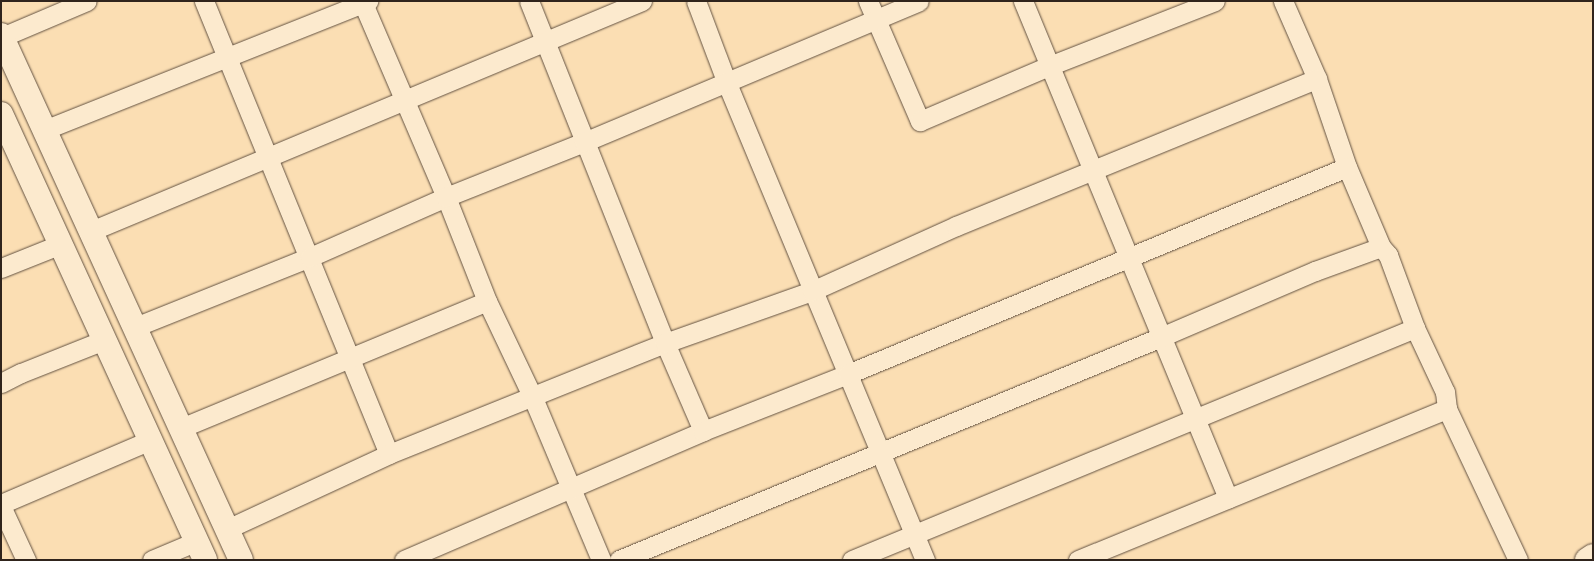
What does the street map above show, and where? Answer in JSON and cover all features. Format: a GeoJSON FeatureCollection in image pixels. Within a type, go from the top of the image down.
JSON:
{"type":"FeatureCollection","features":[{"type":"Feature","properties":{"kind":"street"},"geometry":{"type":"LineString","coordinates":[[86,1],[2,36],[241,560]]}},
{"type":"Feature","properties":{"kind":"street"},"geometry":{"type":"LineString","coordinates":[[204,1],[389,454]]}},
{"type":"Feature","properties":{"kind":"street"},"geometry":{"type":"LineString","coordinates":[[529,1],[584,142],[703,431]]}},
{"type":"Feature","properties":{"kind":"street"},"geometry":{"type":"LineString","coordinates":[[91,232],[642,1]]}},
{"type":"Feature","properties":{"kind":"street"},"geometry":{"type":"LineString","coordinates":[[696,1],[726,81],[812,291],[925,560]]}},
{"type":"Feature","properties":{"kind":"street"},"geometry":{"type":"LineString","coordinates":[[868,1],[920,121],[1049,66],[1215,1]]}},
{"type":"Feature","properties":{"kind":"street"},"geometry":{"type":"LineString","coordinates":[[135,328],[310,257],[446,197],[584,142],[919,1]]}},
{"type":"Feature","properties":{"kind":"street"},"geometry":{"type":"LineString","coordinates":[[1023,1],[1228,498]]}},
{"type":"Feature","properties":{"kind":"street"},"geometry":{"type":"LineString","coordinates":[[1282,1],[1317,79],[1347,167],[1381,247],[1388,255],[1415,328],[1445,392],[1447,409],[1518,560]]}},
{"type":"Feature","properties":{"kind":"street"},"geometry":{"type":"LineString","coordinates":[[44,130],[364,2],[446,197],[487,301],[533,398],[601,560]]}},
{"type":"Feature","properties":{"kind":"street"},"geometry":{"type":"LineString","coordinates":[[228,529],[389,454],[533,398],[666,343],[812,291],[956,226],[1317,79]]}},
{"type":"Feature","properties":{"kind":"street"},"geometry":{"type":"LineString","coordinates":[[1,114],[201,551],[152,560]]}},
{"type":"Feature","properties":{"kind":"street"},"geometry":{"type":"LineString","coordinates":[[404,560],[703,431],[848,374],[1347,167]]}},
{"type":"Feature","properties":{"kind":"street"},"geometry":{"type":"LineString","coordinates":[[1,268],[61,244]]}},
{"type":"Feature","properties":{"kind":"street"},"geometry":{"type":"LineString","coordinates":[[619,560],[1161,337],[1316,271],[1381,247]]}},
{"type":"Feature","properties":{"kind":"street"},"geometry":{"type":"LineString","coordinates":[[181,428],[349,356],[487,301]]}},
{"type":"Feature","properties":{"kind":"street"},"geometry":{"type":"LineString","coordinates":[[852,560],[1415,328]]}},
{"type":"Feature","properties":{"kind":"street"},"geometry":{"type":"LineString","coordinates":[[1,384],[21,373],[104,340]]}},
{"type":"Feature","properties":{"kind":"street"},"geometry":{"type":"LineString","coordinates":[[1078,560],[1447,409]]}},
{"type":"Feature","properties":{"kind":"street"},"geometry":{"type":"LineString","coordinates":[[26,560],[1,505],[150,440]]}},
{"type":"Feature","properties":{"kind":"street"},"geometry":{"type":"LineString","coordinates":[[1586,560],[1593,556]]}}]}
